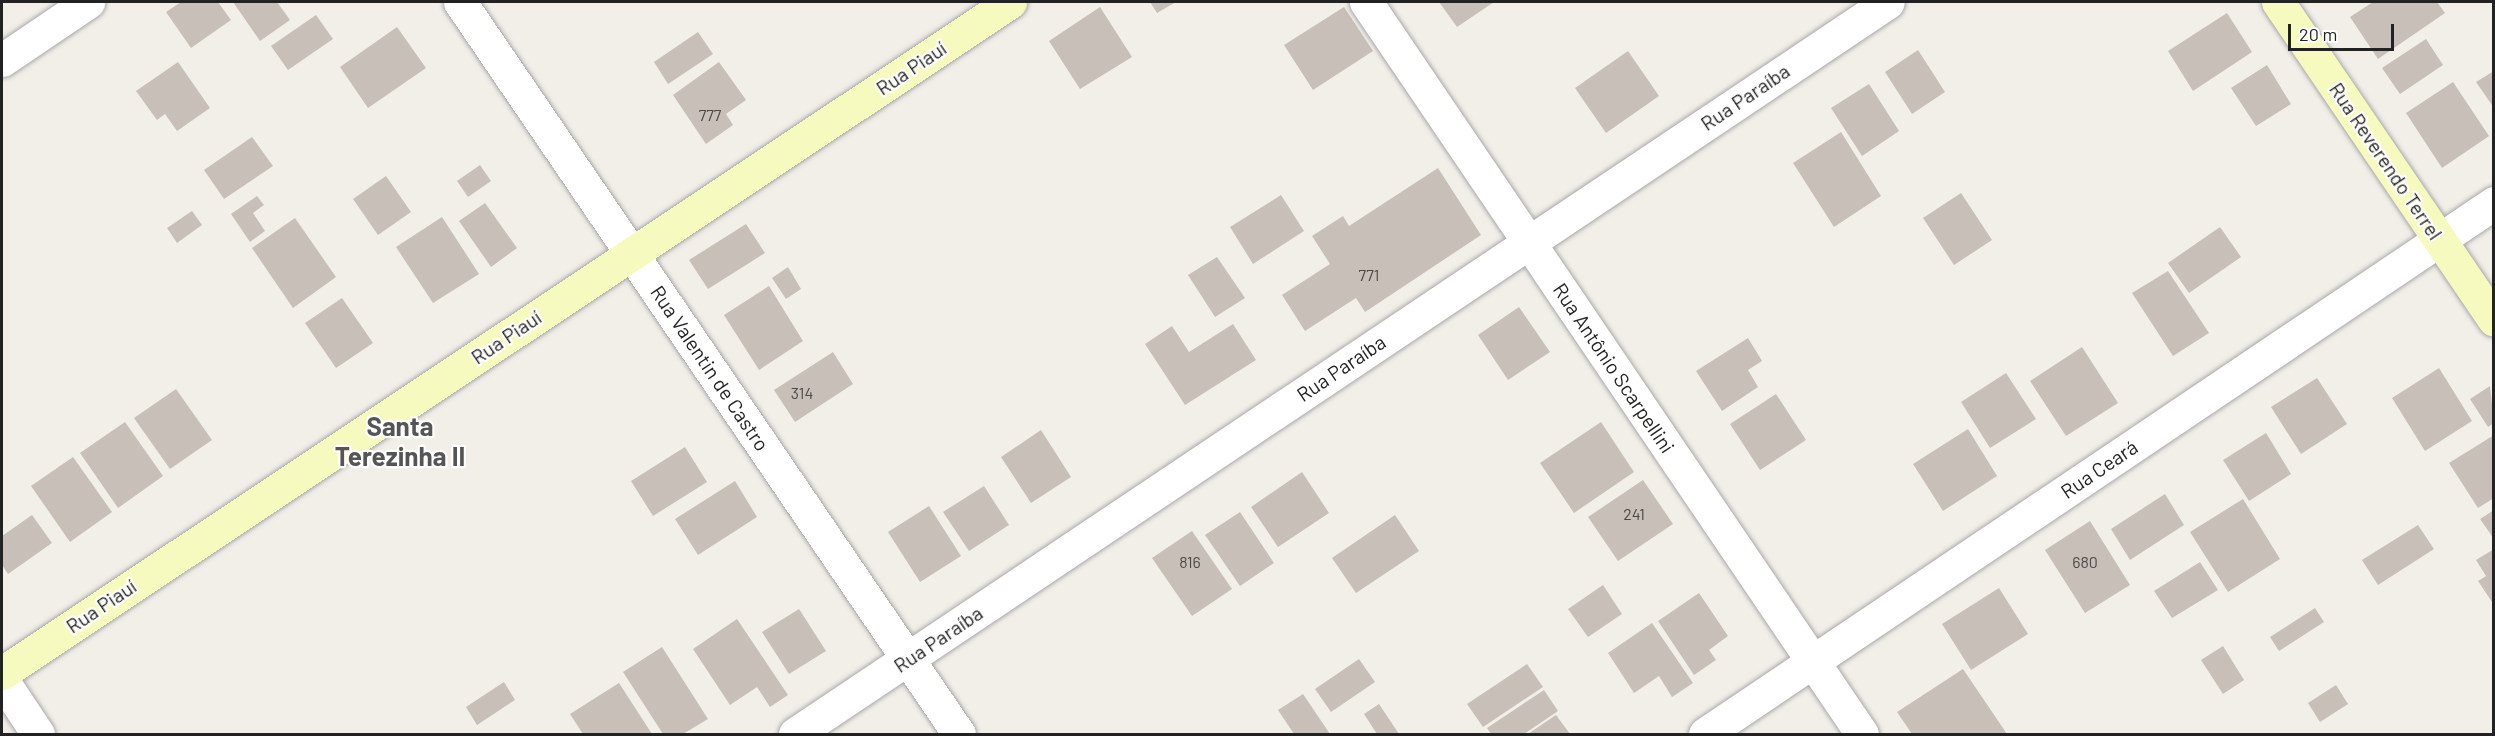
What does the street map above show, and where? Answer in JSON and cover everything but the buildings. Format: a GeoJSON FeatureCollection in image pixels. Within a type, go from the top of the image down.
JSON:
{"type":"FeatureCollection","features":[{"type":"Feature","properties":{"kind":"street"},"geometry":{"type":"LineString","coordinates":[[2,60],[88,2]]}},
{"type":"Feature","properties":{"kind":"street","name":"Rua Valentin de Castro"},"geometry":{"type":"LineString","coordinates":[[460,2],[960,735]]}},
{"type":"Feature","properties":{"kind":"street","name":"Rua Piauí"},"geometry":{"type":"LineString","coordinates":[[2,673],[1010,2]]}},
{"type":"Feature","properties":{"kind":"street","name":"Rua Antônio Scarpellini"},"geometry":{"type":"LineString","coordinates":[[1365,2],[1862,735]]}},
{"type":"Feature","properties":{"kind":"street","name":"Rua Paraíba"},"geometry":{"type":"LineString","coordinates":[[795,735],[1888,2]]}},
{"type":"Feature","properties":{"kind":"street","name":"Rua Reverendo Terrel"},"geometry":{"type":"LineString","coordinates":[[2277,2],[2493,320]]}},
{"type":"Feature","properties":{"kind":"street","name":"Rua Ceará"},"geometry":{"type":"LineString","coordinates":[[1705,735],[2493,203]]}},
{"type":"Feature","properties":{"kind":"street"},"geometry":{"type":"LineString","coordinates":[[2,680],[38,735]]}},
{"type":"Feature","properties":{"kind":"district","name":"Santa Terezinha II"},"geometry":{"type":"Point","coordinates":[400,441]}}]}
